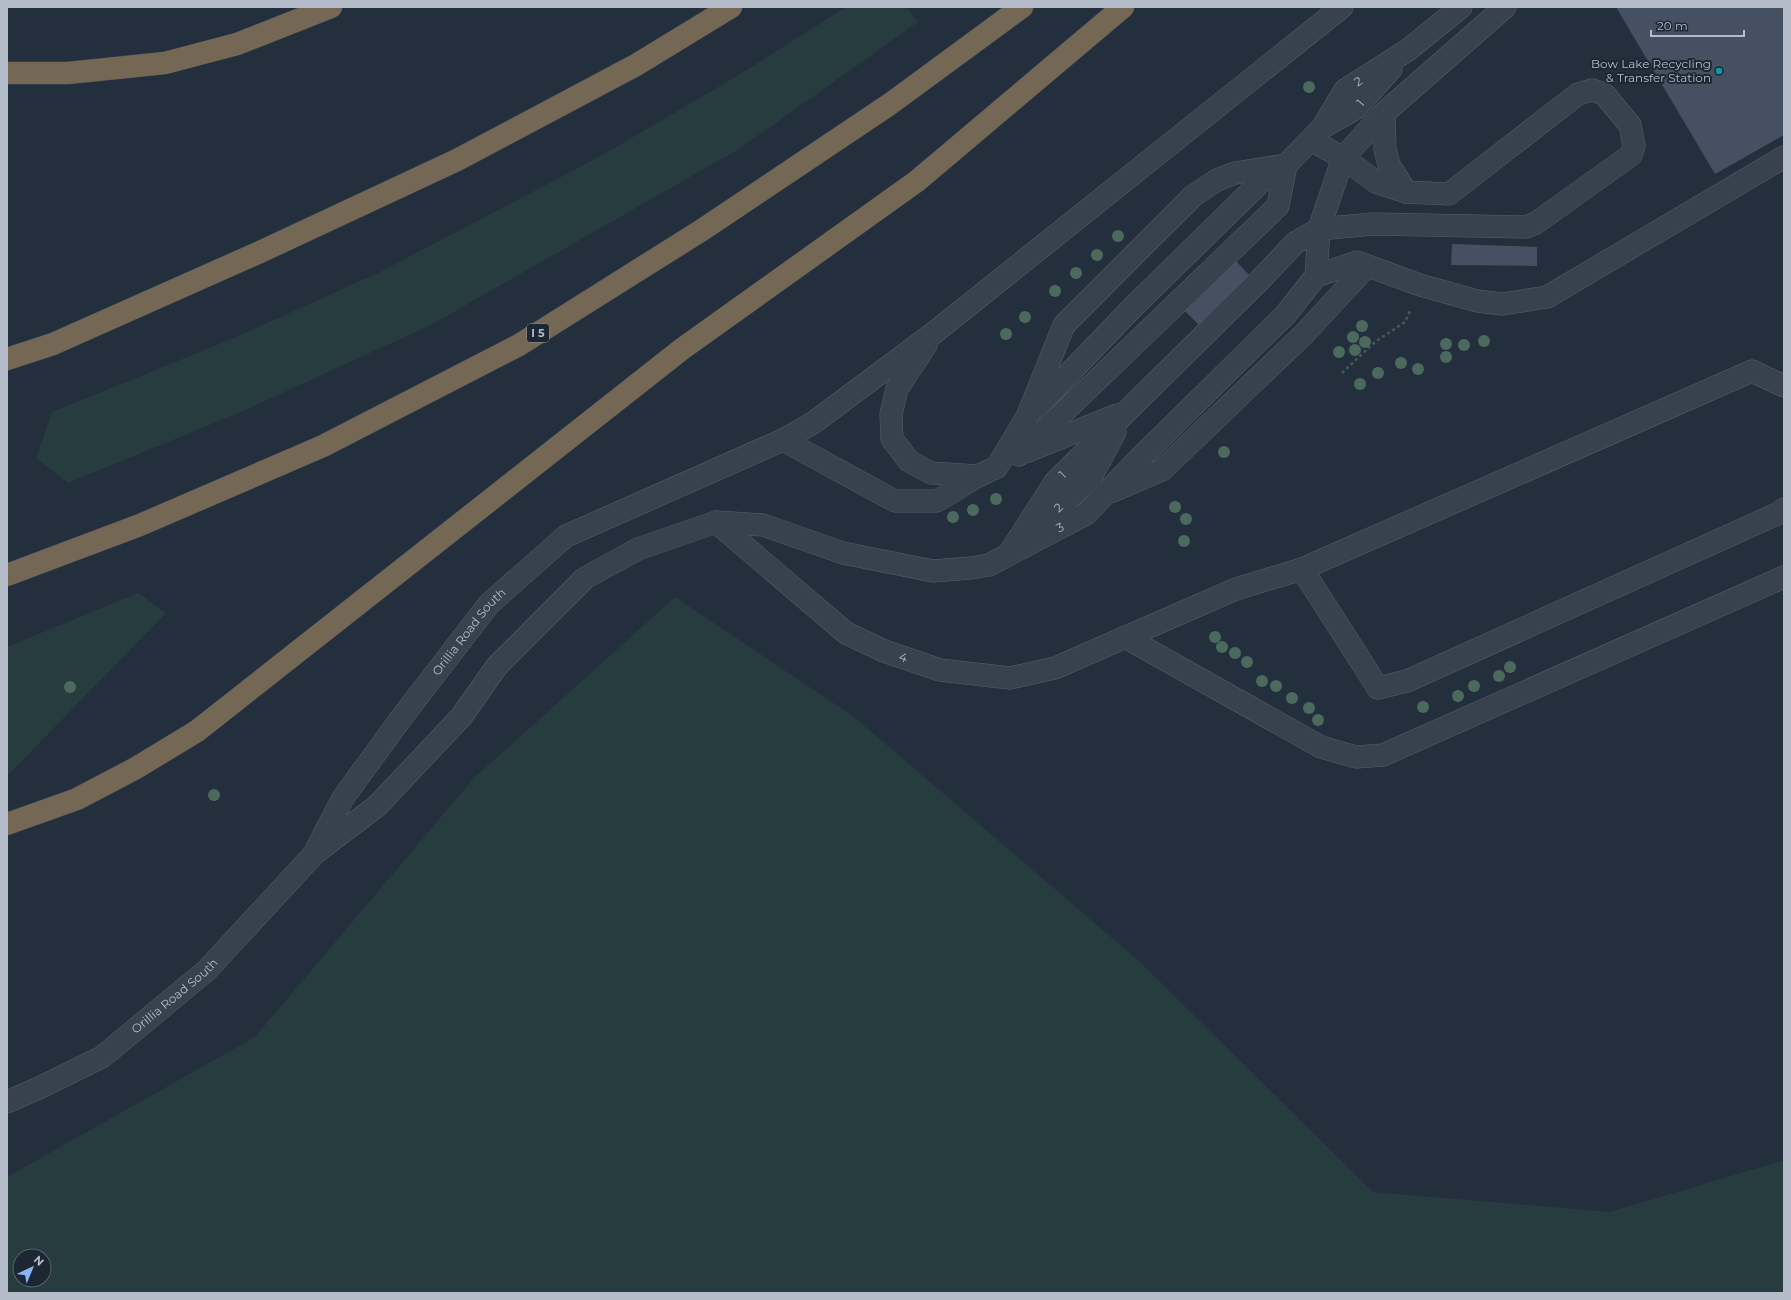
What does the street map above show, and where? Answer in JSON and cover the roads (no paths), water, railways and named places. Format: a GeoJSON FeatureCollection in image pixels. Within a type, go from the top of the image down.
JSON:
{"type":"FeatureCollection","features":[{"type":"Feature","properties":{"kind":"highway"},"geometry":{"type":"LineString","coordinates":[[7,73],[68,73],[165,63],[237,44],[331,7]]}},
{"type":"Feature","properties":{"kind":"highway"},"geometry":{"type":"LineString","coordinates":[[7,359],[53,344],[260,252],[457,160],[636,65],[731,7]]}},
{"type":"Feature","properties":{"kind":"highway","name":"I 5"},"geometry":{"type":"LineString","coordinates":[[7,575],[140,525],[323,446],[519,345],[709,226],[890,104],[1022,7]]}},
{"type":"Feature","properties":{"kind":"highway"},"geometry":{"type":"LineString","coordinates":[[7,824],[77,799],[136,768],[197,731],[682,349],[917,181],[1123,7]]}},
{"type":"Feature","properties":{"kind":"street","name":"Orillia Road South"},"geometry":{"type":"LineString","coordinates":[[315,853],[342,798],[489,604],[566,536],[783,440],[813,423],[935,332],[1342,7]]}},
{"type":"Feature","properties":{"kind":"street","name":"2"},"geometry":{"type":"LineString","coordinates":[[1027,417],[1134,306],[1281,166],[1317,134],[1345,90],[1408,50],[1461,7]]}},
{"type":"Feature","properties":{"kind":"street"},"geometry":{"type":"LineString","coordinates":[[1506,7],[1384,113],[1343,158],[1319,229],[1316,276],[1357,262],[1420,285],[1477,301],[1502,304],[1546,297],[1784,157]]}},
{"type":"Feature","properties":{"kind":"street"},"geometry":{"type":"LineString","coordinates":[[1317,134],[1343,158],[1376,182],[1406,192],[1449,194],[1578,94],[1592,90],[1604,94],[1630,125],[1634,146],[1631,155],[1536,223],[1526,227],[1373,224],[1319,229]]}},
{"type":"Feature","properties":{"kind":"street"},"geometry":{"type":"LineString","coordinates":[[1384,113],[1386,155],[1389,165],[1406,192]]}},
{"type":"Feature","properties":{"kind":"street"},"geometry":{"type":"LineString","coordinates":[[987,472],[1027,417],[1064,325],[1193,196],[1217,180],[1235,173],[1281,166],[1278,206],[1018,455]]}},
{"type":"Feature","properties":{"kind":"street","name":"1"},"geometry":{"type":"LineString","coordinates":[[1008,555],[1055,482],[1260,280],[1295,243],[1319,229]]}},
{"type":"Feature","properties":{"kind":"street"},"geometry":{"type":"LineString","coordinates":[[1106,494],[1162,470],[1304,334],[1367,266]]}},
{"type":"Feature","properties":{"kind":"street","name":"3"},"geometry":{"type":"LineString","coordinates":[[716,522],[763,525],[843,554],[933,571],[988,565],[1086,514],[1161,437],[1286,314],[1316,276]]}},
{"type":"Feature","properties":{"kind":"street"},"geometry":{"type":"LineString","coordinates":[[935,332],[897,389],[891,414],[892,438],[909,461],[931,472],[987,472]]}},
{"type":"Feature","properties":{"kind":"street","name":"4"},"geometry":{"type":"LineString","coordinates":[[716,522],[846,633],[884,651],[940,670],[1010,678],[1056,668],[1236,589],[1302,569],[1752,371],[1784,386]]}},
{"type":"Feature","properties":{"kind":"street"},"geometry":{"type":"LineString","coordinates":[[783,440],[895,502],[937,502],[1018,455],[1128,409]]}},
{"type":"Feature","properties":{"kind":"street","name":"2"},"geometry":{"type":"LineString","coordinates":[[1008,555],[1091,477],[1128,409]]}},
{"type":"Feature","properties":{"kind":"street"},"geometry":{"type":"LineString","coordinates":[[1302,569],[1378,688],[1407,681],[1781,512]]}},
{"type":"Feature","properties":{"kind":"street","name":"Orillia Road South"},"geometry":{"type":"LineString","coordinates":[[7,1102],[102,1057],[207,970],[315,853],[377,806],[461,717],[497,666],[586,578],[638,549],[716,522]]}},
{"type":"Feature","properties":{"kind":"street"},"geometry":{"type":"LineString","coordinates":[[1125,637],[1320,747],[1356,757],[1383,755],[1784,577]]}},
{"type":"Feature","properties":{"kind":"place","name":"Bow Lake Recycling & Transfer Station"},"geometry":{"type":"Point","coordinates":[1719,71]}}]}
